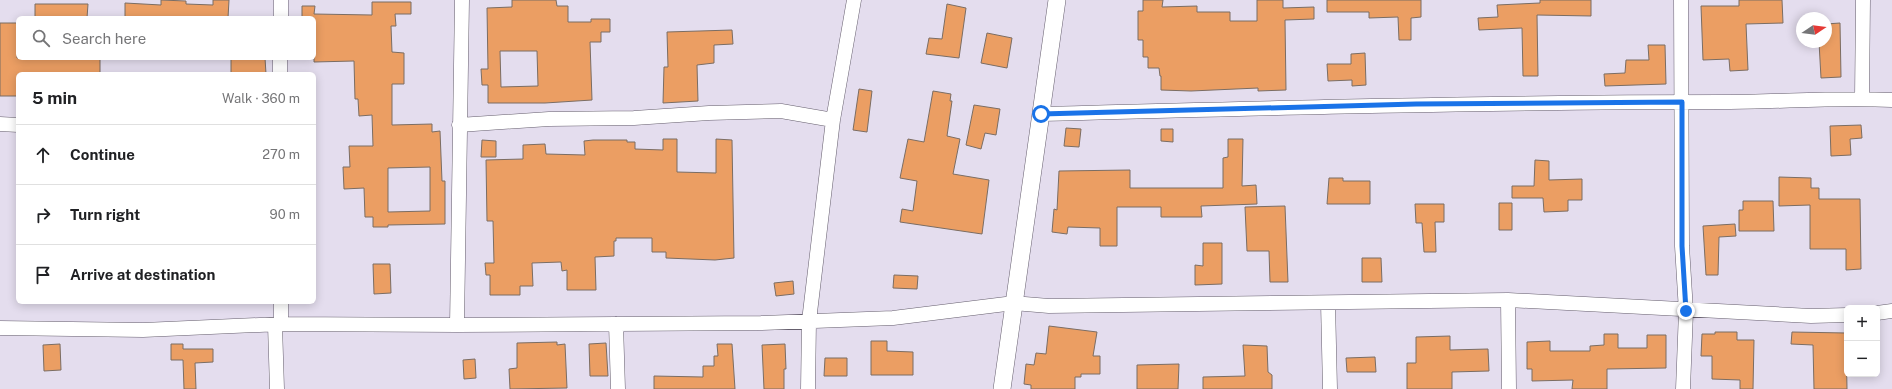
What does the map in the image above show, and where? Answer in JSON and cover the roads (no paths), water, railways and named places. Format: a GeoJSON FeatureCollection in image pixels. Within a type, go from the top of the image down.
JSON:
{"type":"FeatureCollection","features":[{"type":"Feature","properties":{"kind":"street"},"geometry":{"type":"LineString","coordinates":[[281,0],[281,16]]}},
{"type":"Feature","properties":{"kind":"street"},"geometry":{"type":"LineString","coordinates":[[457,325],[462,0]]}},
{"type":"Feature","properties":{"kind":"street"},"geometry":{"type":"LineString","coordinates":[[808,389],[809,321],[833,120],[854,0]]}},
{"type":"Feature","properties":{"kind":"street"},"geometry":{"type":"LineString","coordinates":[[1002,389],[1057,0]]}},
{"type":"Feature","properties":{"kind":"street"},"geometry":{"type":"LineString","coordinates":[[1681,0],[1682,246],[1686,311],[1683,389]]}},
{"type":"Feature","properties":{"kind":"street"},"geometry":{"type":"LineString","coordinates":[[1862,98],[1863,0]]}},
{"type":"Feature","properties":{"kind":"street"},"geometry":{"type":"LineString","coordinates":[[280,60],[280,72]]}},
{"type":"Feature","properties":{"kind":"street"},"geometry":{"type":"LineString","coordinates":[[1041,114],[1416,104],[1682,102],[1862,98],[1892,100]]}},
{"type":"Feature","properties":{"kind":"street"},"geometry":{"type":"LineString","coordinates":[[459,125],[549,119],[634,118],[708,113],[774,112],[833,120]]}},
{"type":"Feature","properties":{"kind":"street"},"geometry":{"type":"LineString","coordinates":[[0,124],[16,125]]}},
{"type":"Feature","properties":{"kind":"street"},"geometry":{"type":"LineString","coordinates":[[1508,300],[1509,389]]}},
{"type":"Feature","properties":{"kind":"street"},"geometry":{"type":"LineString","coordinates":[[0,328],[143,330],[278,324],[457,325],[809,321],[893,318],[1014,303],[1049,306],[1229,302],[1328,303],[1508,300],[1686,311],[1811,316],[1844,315]]}},
{"type":"Feature","properties":{"kind":"street"},"geometry":{"type":"LineString","coordinates":[[1328,303],[1330,389]]}},
{"type":"Feature","properties":{"kind":"street"},"geometry":{"type":"LineString","coordinates":[[277,389],[278,324],[281,304]]}},
{"type":"Feature","properties":{"kind":"street"},"geometry":{"type":"LineString","coordinates":[[1880,313],[1892,311]]}},
{"type":"Feature","properties":{"kind":"street"},"geometry":{"type":"LineString","coordinates":[[616,324],[618,389]]}}]}
